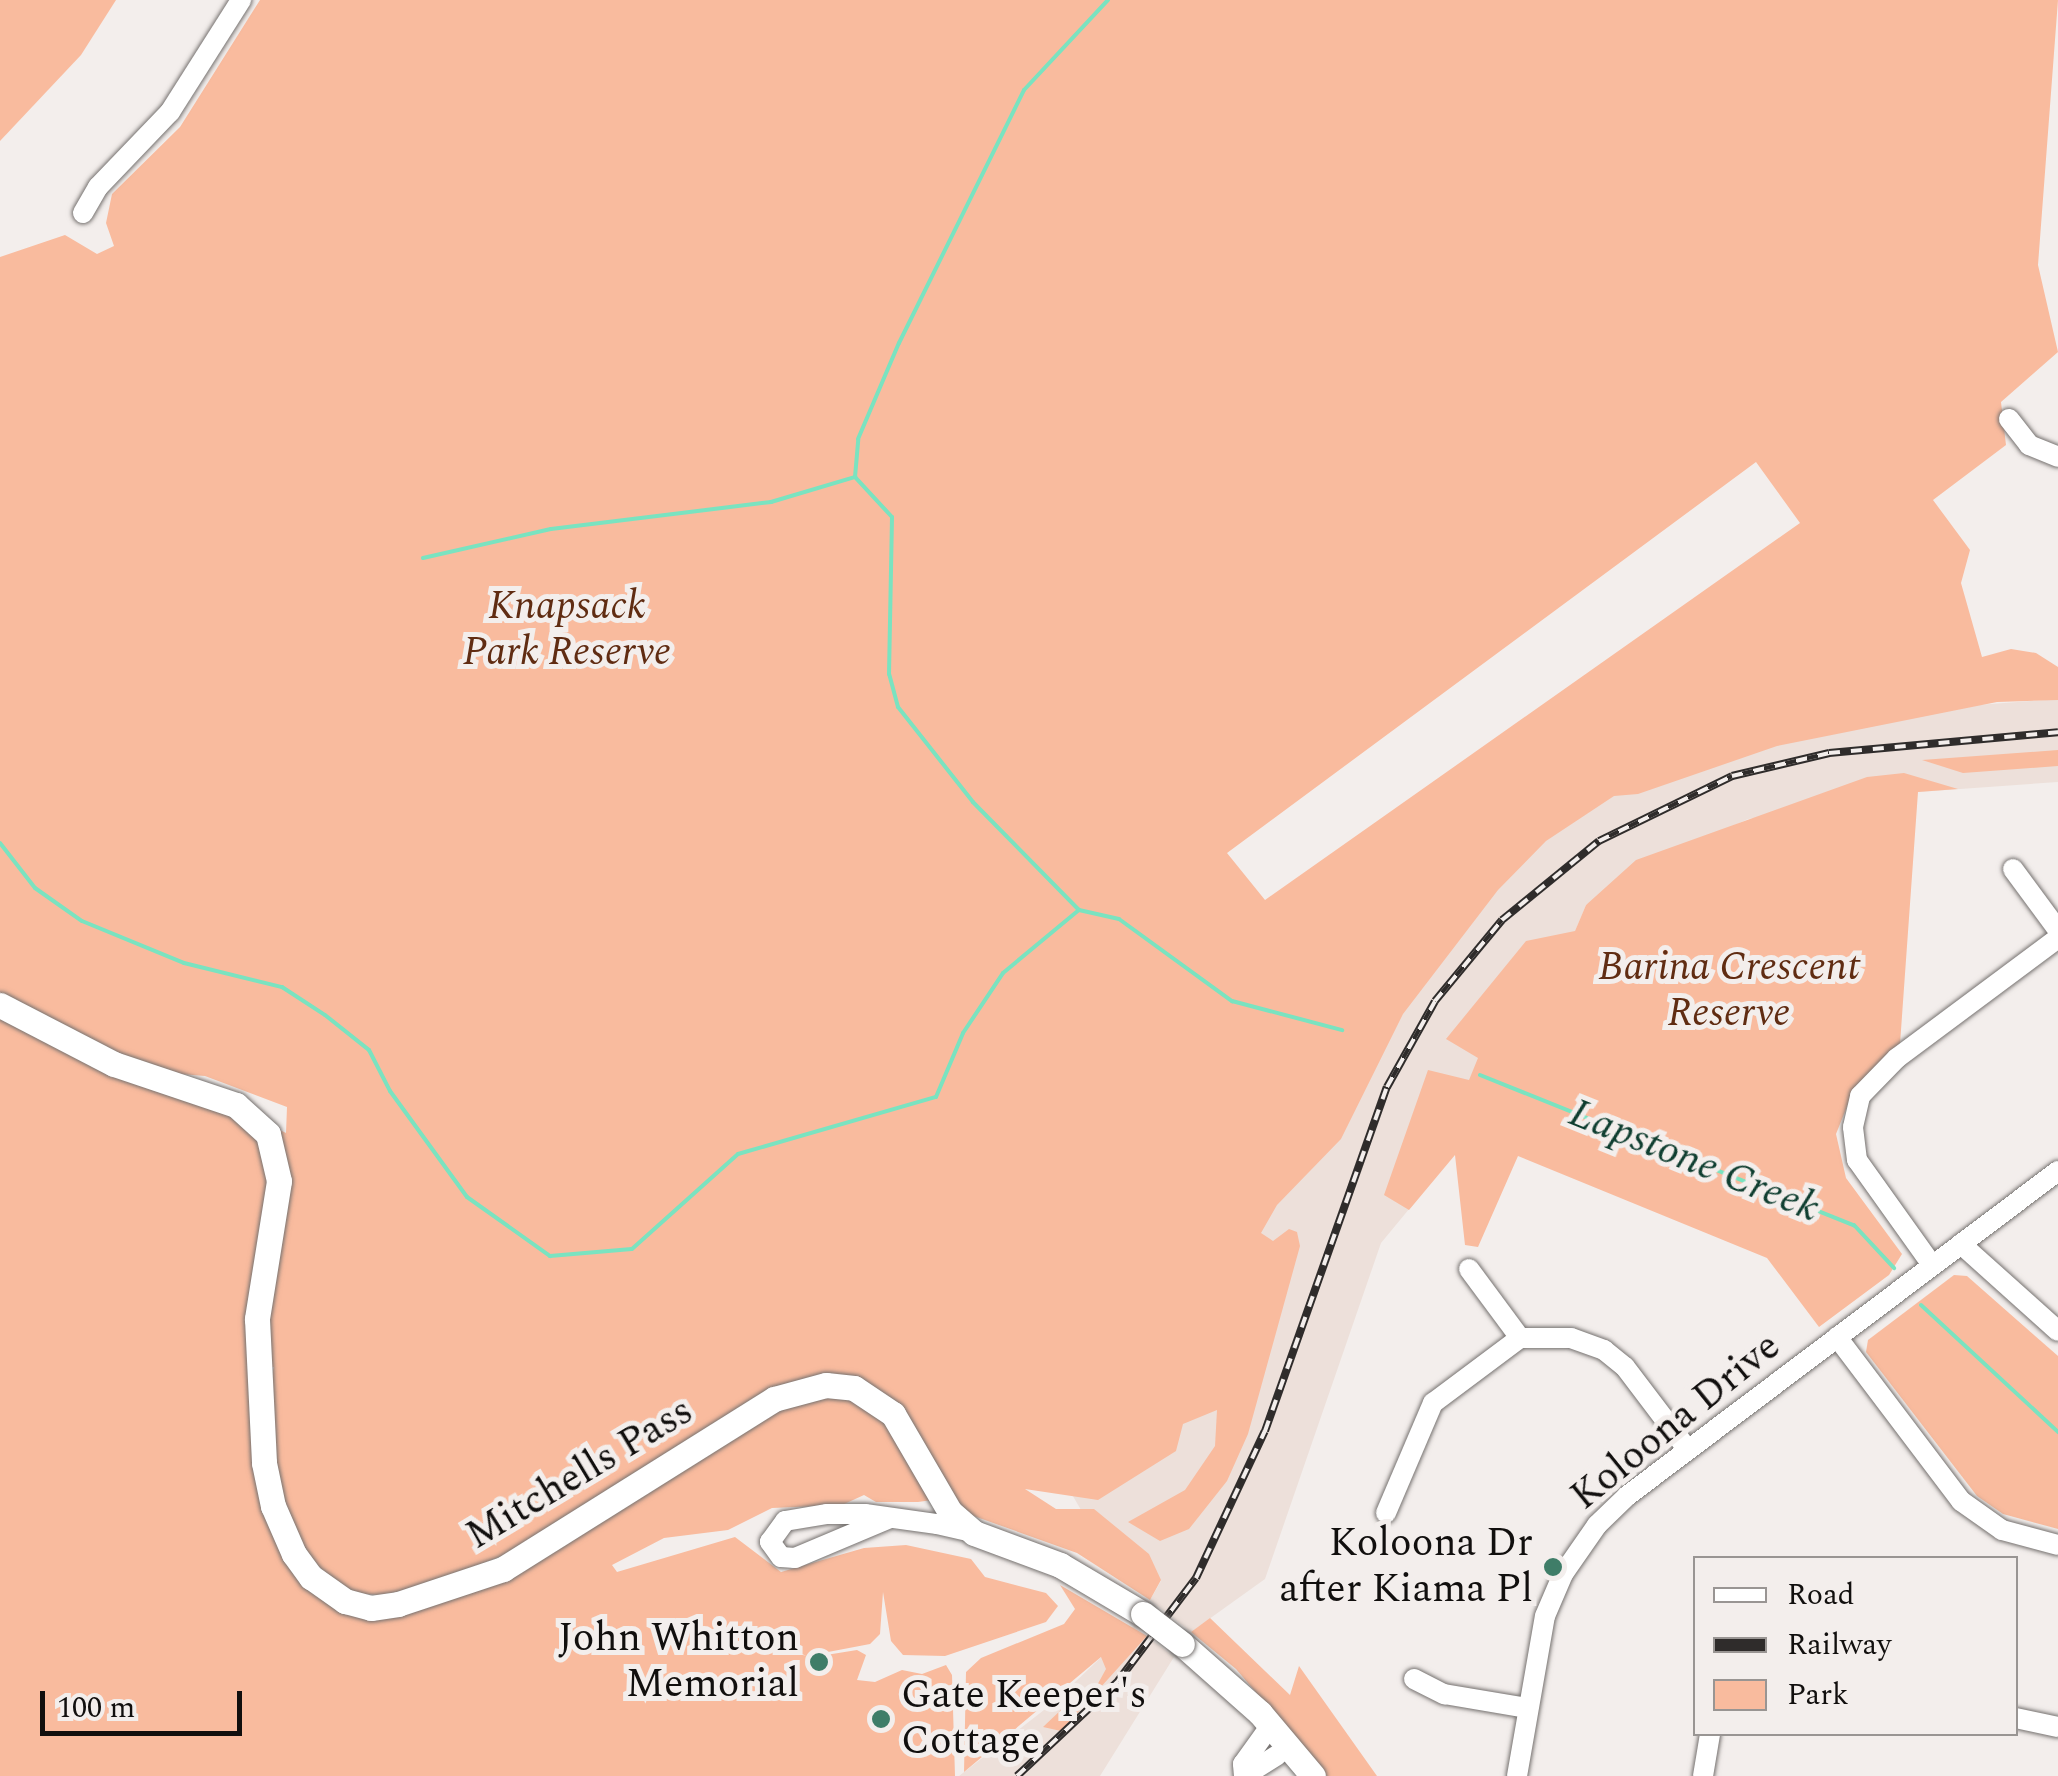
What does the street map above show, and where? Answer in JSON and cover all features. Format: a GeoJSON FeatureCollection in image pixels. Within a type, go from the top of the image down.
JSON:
{"type":"FeatureCollection","features":[{"type":"Feature","properties":{"kind":"main road","name":"Mitchells Pass"},"geometry":{"type":"LineString","coordinates":[[0,1005],[114,1064],[236,1106],[268,1134],[279,1181],[257,1319],[266,1472],[294,1554],[311,1577],[346,1601],[371,1608],[411,1602],[502,1569],[763,1406],[814,1386],[854,1388],[893,1414],[950,1512],[974,1533]]}},
{"type":"Feature","properties":{"kind":"main road"},"geometry":{"type":"LineString","coordinates":[[974,1533],[1060,1565],[1143,1614],[1182,1644],[1270,1739],[1312,1776]]}},
{"type":"Feature","properties":{"kind":"main road"},"geometry":{"type":"LineString","coordinates":[[1270,1739],[1293,1776]]}},
{"type":"Feature","properties":{"kind":"street"},"geometry":{"type":"LineString","coordinates":[[83,213],[98,187],[166,118],[242,0]]}},
{"type":"Feature","properties":{"kind":"street"},"geometry":{"type":"LineString","coordinates":[[2009,419],[2028,445],[2058,458]]}},
{"type":"Feature","properties":{"kind":"street"},"geometry":{"type":"LineString","coordinates":[[2013,869],[2058,930]]}},
{"type":"Feature","properties":{"kind":"street"},"geometry":{"type":"LineString","coordinates":[[1932,1265],[1857,1160],[1853,1127],[1860,1096],[1897,1058],[2058,938]]}},
{"type":"Feature","properties":{"kind":"street","name":"Koloona Drive"},"geometry":{"type":"LineString","coordinates":[[1517,1776],[1545,1616],[1571,1561],[1612,1509],[2058,1171]]}},
{"type":"Feature","properties":{"kind":"street"},"geometry":{"type":"LineString","coordinates":[[1961,1244],[2058,1331]]}},
{"type":"Feature","properties":{"kind":"street"},"geometry":{"type":"LineString","coordinates":[[1468,1270],[1520,1338]]}},
{"type":"Feature","properties":{"kind":"street"},"geometry":{"type":"LineString","coordinates":[[1386,1513],[1426,1413],[1464,1375],[1520,1338],[1571,1338],[1604,1350],[1625,1367],[1688,1450]]}},
{"type":"Feature","properties":{"kind":"street"},"geometry":{"type":"LineString","coordinates":[[1837,1338],[1961,1501],[2002,1530],[2058,1545]]}},
{"type":"Feature","properties":{"kind":"street"},"geometry":{"type":"LineString","coordinates":[[890,1518],[795,1558],[780,1557],[770,1542],[779,1524],[795,1519],[890,1518],[974,1533]]}},
{"type":"Feature","properties":{"kind":"street"},"geometry":{"type":"LineString","coordinates":[[1414,1678],[1444,1694],[1528,1708]]}},
{"type":"Feature","properties":{"kind":"street"},"geometry":{"type":"LineString","coordinates":[[2018,1718],[2058,1727]]}},
{"type":"Feature","properties":{"kind":"street"},"geometry":{"type":"LineString","coordinates":[[1703,1776],[1710,1736]]}},
{"type":"Feature","properties":{"kind":"shaded area"},"geometry":{"type":"Polygon","coordinates":[[[2058,699],[2058,782],[1918,792],[1748,819],[1636,870],[1586,905],[1510,1087],[1381,1243],[1265,1579],[1191,1632],[1150,1600],[1161,1581],[1088,1522],[1070,1491],[1321,1073],[1528,847],[1653,769],[1951,707],[2058,699]]]}},
{"type":"Feature","properties":{"kind":"shaded area"},"geometry":{"type":"Polygon","coordinates":[[[1134,1626],[1174,1657],[1100,1776],[959,1776],[1053,1703],[1134,1626]]]}},
{"type":"Feature","properties":{"kind":"green space"},"geometry":{"type":"Polygon","coordinates":[[[0,0],[116,0],[81,55],[0,141],[0,0]]]}},
{"type":"Feature","properties":{"kind":"green space","name":"Knapsack Park Reserve"},"geometry":{"type":"Polygon","coordinates":[[[260,0],[2058,0],[2038,265],[2058,352],[2001,402],[2006,445],[1933,500],[1970,550],[1961,583],[1982,657],[2011,649],[2036,653],[2058,667],[2058,700],[1997,702],[1777,746],[1638,794],[1614,796],[1546,841],[1498,890],[1403,1014],[1341,1139],[1277,1205],[1261,1233],[1273,1241],[1289,1229],[1297,1232],[1300,1246],[1248,1434],[1227,1481],[1189,1529],[1160,1541],[1128,1522],[1185,1490],[1215,1446],[1217,1410],[1183,1424],[1176,1451],[1098,1500],[1025,1489],[1056,1509],[1094,1509],[1149,1554],[1161,1580],[1150,1600],[1077,1553],[957,1510],[941,1484],[925,1485],[932,1500],[918,1502],[876,1502],[864,1495],[842,1505],[772,1508],[728,1530],[664,1538],[612,1565],[617,1572],[735,1537],[781,1572],[864,1548],[906,1545],[971,1559],[985,1577],[1046,1593],[1058,1606],[1046,1622],[945,1656],[903,1655],[891,1641],[883,1592],[880,1634],[870,1644],[807,1656],[818,1658],[820,1664],[826,1655],[857,1650],[866,1655],[857,1680],[875,1682],[902,1670],[922,1674],[946,1665],[952,1675],[955,1776],[0,1776],[0,1019],[96,1068],[212,1102],[256,1138],[269,1164],[271,1197],[246,1314],[255,1469],[287,1559],[314,1594],[344,1612],[376,1615],[439,1603],[521,1568],[570,1539],[525,1547],[419,1588],[380,1595],[340,1592],[293,1535],[268,1445],[264,1402],[274,1367],[266,1369],[261,1349],[281,1224],[280,1130],[286,1133],[287,1107],[205,1076],[168,1073],[105,1052],[0,996],[0,257],[65,235],[97,254],[114,246],[106,223],[112,194],[180,127],[260,0]],[[1756,462],[1227,853],[1265,900],[1800,523],[1756,462]],[[724,1641],[735,1651],[767,1648],[806,1656],[768,1641],[724,1641]]]}},
{"type":"Feature","properties":{"kind":"green space"},"geometry":{"type":"Polygon","coordinates":[[[2058,750],[2058,766],[1963,773],[1922,760],[2058,750]]]}},
{"type":"Feature","properties":{"kind":"green space","name":"Barina Crescent Reserve"},"geometry":{"type":"Polygon","coordinates":[[[1904,773],[1958,789],[1918,792],[1900,1044],[1854,1089],[1836,1134],[1846,1178],[1902,1254],[1889,1275],[1819,1327],[1767,1258],[1518,1156],[1478,1247],[1465,1245],[1455,1155],[1409,1210],[1384,1195],[1428,1070],[1469,1080],[1478,1058],[1446,1039],[1526,941],[1575,931],[1586,905],[1636,860],[1867,777],[1904,773]]]}},
{"type":"Feature","properties":{"kind":"green space"},"geometry":{"type":"Polygon","coordinates":[[[1954,1275],[1967,1276],[2058,1356],[2058,1529],[2003,1514],[1977,1496],[1866,1352],[1868,1340],[1954,1275]]]}},
{"type":"Feature","properties":{"kind":"green space"},"geometry":{"type":"Polygon","coordinates":[[[1060,1585],[1147,1636],[1061,1731],[1043,1727],[1084,1688],[1095,1689],[1106,1669],[1101,1657],[964,1772],[966,1672],[981,1658],[1064,1624],[1075,1609],[1060,1585]]]}},
{"type":"Feature","properties":{"kind":"green space"},"geometry":{"type":"Polygon","coordinates":[[[1210,1618],[1290,1695],[1299,1666],[1377,1776],[1327,1776],[1236,1669],[1191,1632],[1210,1618]]]}},
{"type":"Feature","properties":{"kind":"waterway"},"geometry":{"type":"LineString","coordinates":[[1078,909],[973,802],[898,707],[889,674],[892,517],[855,477],[858,439],[899,343],[1024,90],[1108,0]]}},
{"type":"Feature","properties":{"kind":"waterway"},"geometry":{"type":"LineString","coordinates":[[423,558],[551,529],[771,502],[855,477]]}},
{"type":"Feature","properties":{"kind":"waterway","name":"Lapstone Creek"},"geometry":{"type":"LineString","coordinates":[[0,843],[35,888],[82,921],[184,963],[282,987],[325,1015],[369,1050],[390,1091],[467,1197],[550,1256],[632,1249],[738,1154],[936,1097],[963,1033],[1003,973],[1079,910],[1119,919],[1232,1001],[1342,1030]]}},
{"type":"Feature","properties":{"kind":"waterway","name":"Lapstone Creek"},"geometry":{"type":"LineString","coordinates":[[1480,1075],[1854,1225],[1894,1268]]}},
{"type":"Feature","properties":{"kind":"waterway","name":"Lapstone Creek"},"geometry":{"type":"LineString","coordinates":[[1921,1305],[2058,1432]]}},
{"type":"Feature","properties":{"kind":"railway"},"geometry":{"type":"LineString","coordinates":[[1017,1776],[1118,1681],[1196,1578],[1265,1431],[1387,1087],[1435,1001],[1502,920],[1599,841],[1732,776],[1829,753],[2058,732]]}},
{"type":"Feature","properties":{"kind":"place","name":"Koloona Dr after Kiama Pl"},"geometry":{"type":"Point","coordinates":[1553,1567]}},
{"type":"Feature","properties":{"kind":"place","name":"John Whitton Memorial"},"geometry":{"type":"Point","coordinates":[819,1662]}},
{"type":"Feature","properties":{"kind":"place","name":"Gate Keeper's Cottage"},"geometry":{"type":"Point","coordinates":[881,1719]}}]}
